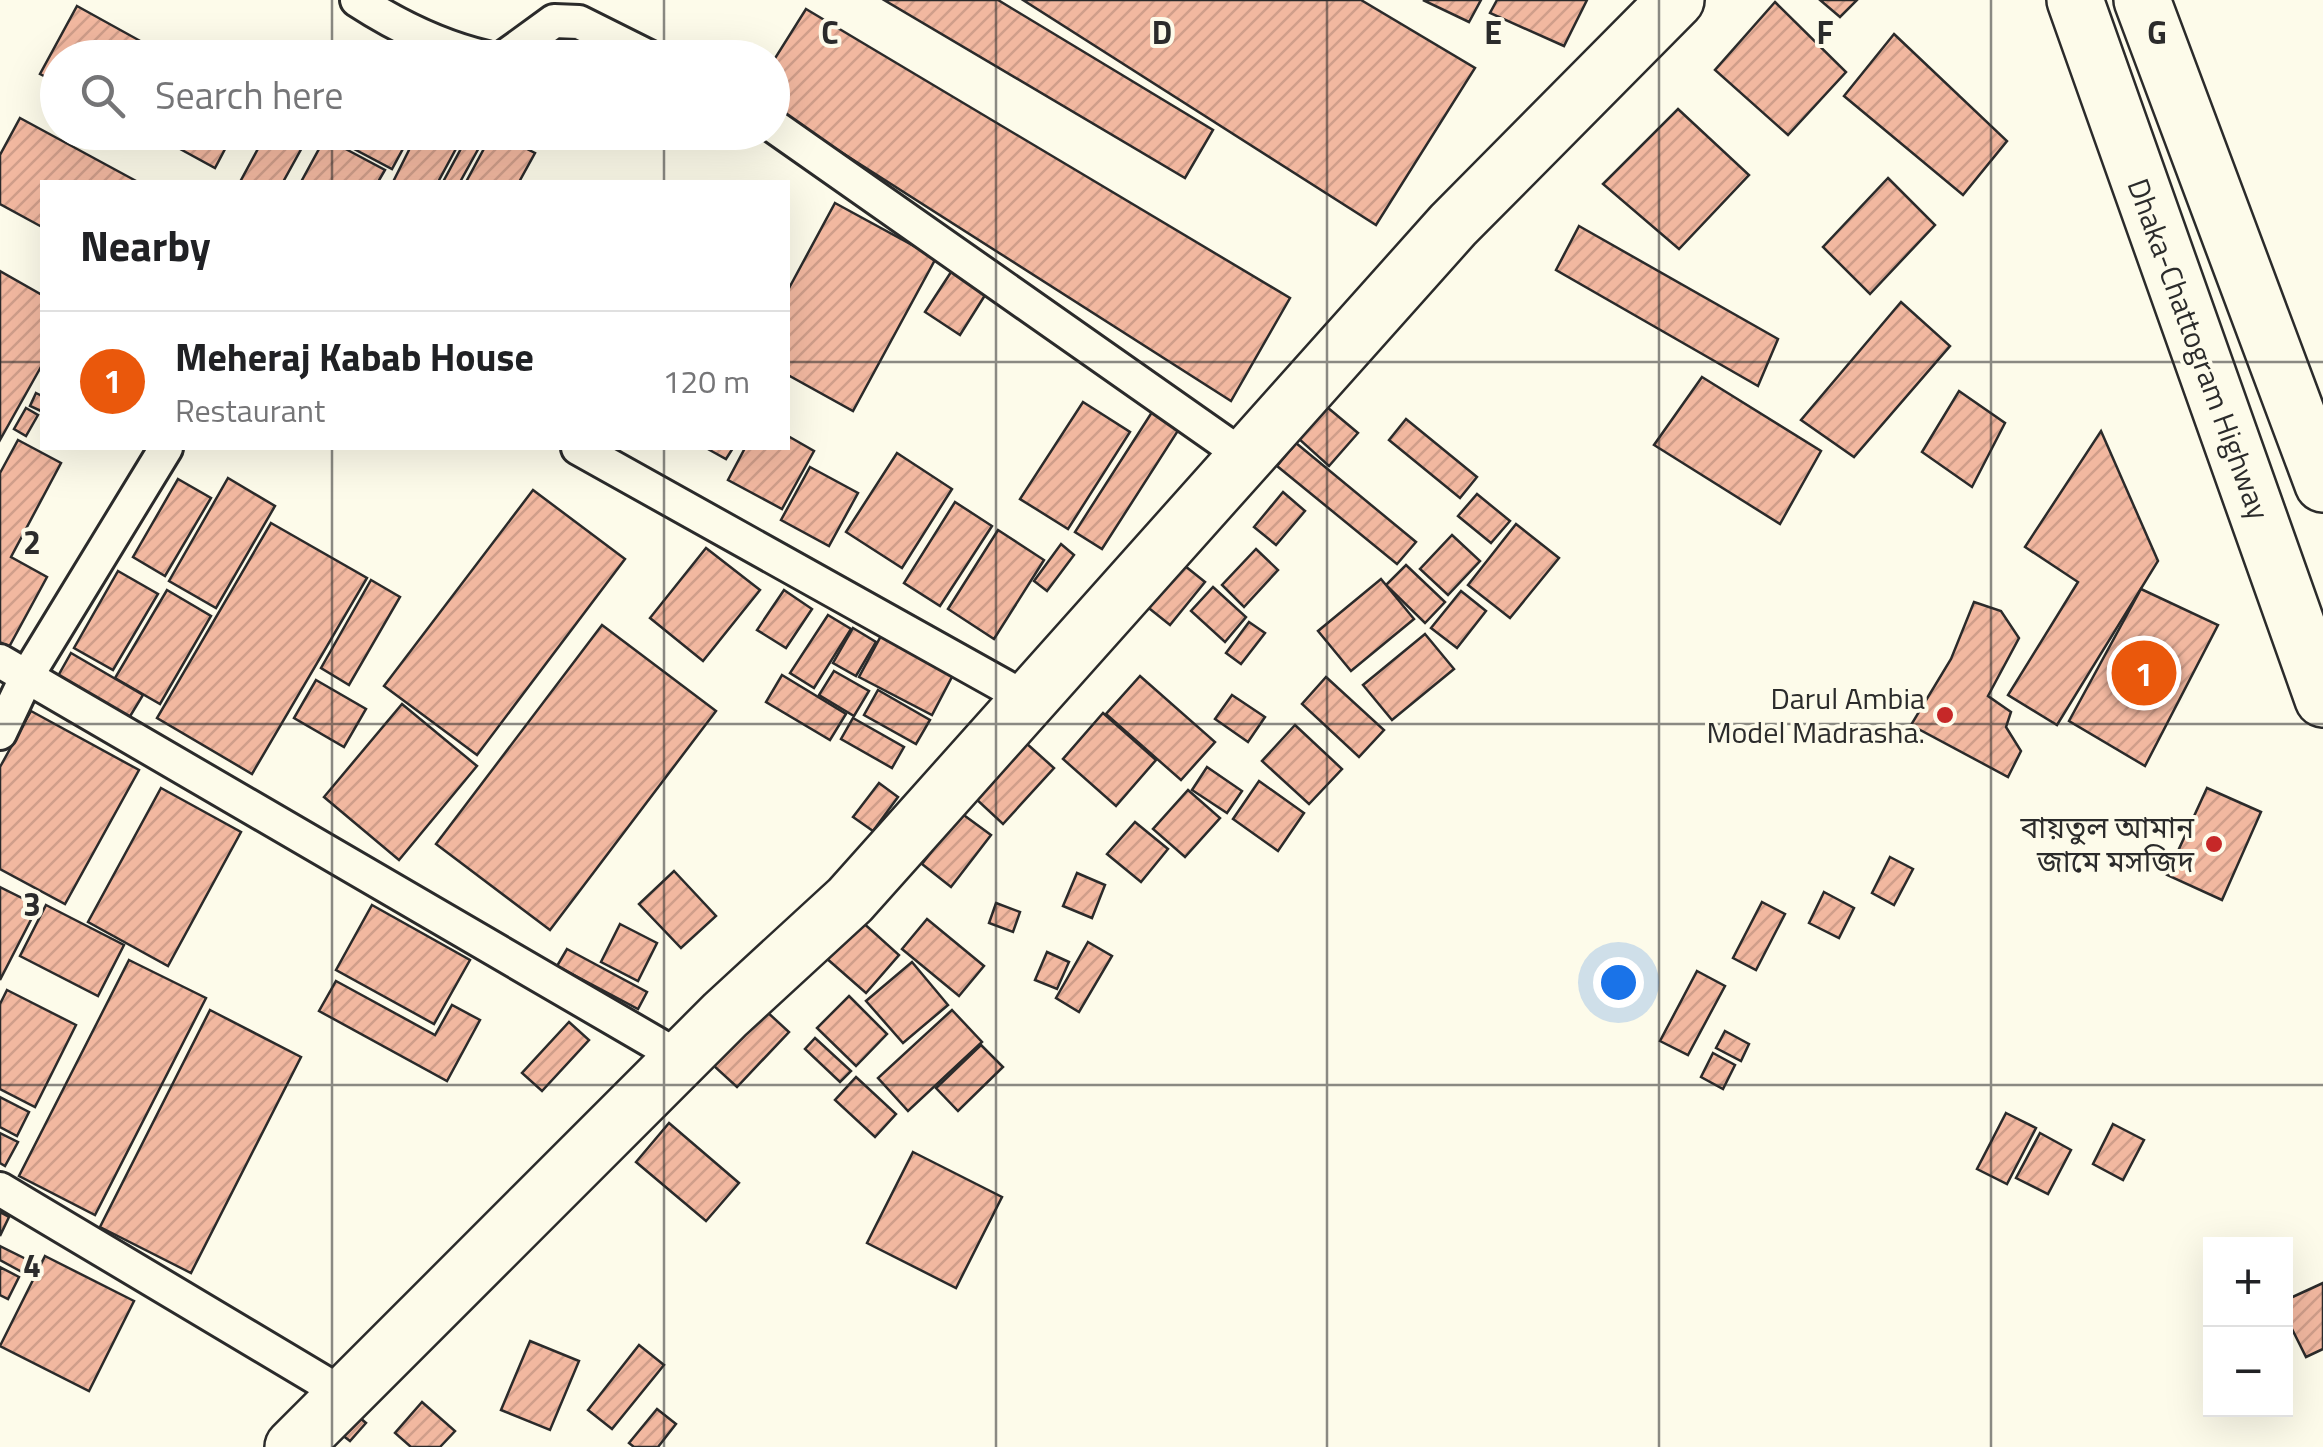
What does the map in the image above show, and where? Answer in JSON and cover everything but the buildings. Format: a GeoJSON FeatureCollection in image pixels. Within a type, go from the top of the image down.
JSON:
{"type":"FeatureCollection","features":[{"type":"Feature","properties":{"kind":"highway"},"geometry":{"type":"LineString","coordinates":[[293,1447],[682,1058],[850,900],[1453,225],[1676,0]]}},
{"type":"Feature","properties":{"kind":"highway","name":"Dhaka-Chattogram Highway"},"geometry":{"type":"LineString","coordinates":[[2075,0],[2323,699]]}},
{"type":"Feature","properties":{"kind":"highway"},"geometry":{"type":"LineString","coordinates":[[2142,0],[2323,484]]}},
{"type":"Feature","properties":{"kind":"street"},"geometry":{"type":"LineString","coordinates":[[358,0],[391,22],[433,40]]}},
{"type":"Feature","properties":{"kind":"street"},"geometry":{"type":"LineString","coordinates":[[528,40],[554,21],[579,22],[615,40]]}},
{"type":"Feature","properties":{"kind":"street"},"geometry":{"type":"LineString","coordinates":[[790,138],[1246,457]]}},
{"type":"Feature","properties":{"kind":"street"},"geometry":{"type":"LineString","coordinates":[[0,733],[13,668],[165,450]]}},
{"type":"Feature","properties":{"kind":"street"},"geometry":{"type":"LineString","coordinates":[[582,450],[1029,700]]}},
{"type":"Feature","properties":{"kind":"street"},"geometry":{"type":"LineString","coordinates":[[13,668],[682,1058]]}},
{"type":"Feature","properties":{"kind":"street"},"geometry":{"type":"LineString","coordinates":[[0,1189],[345,1395]]}},
{"type":"Feature","properties":{"kind":"place","name":"Meheraj Kabab House"},"geometry":{"type":"Point","coordinates":[2144,673]}},
{"type":"Feature","properties":{"kind":"place","name":"Darul Ambia Model Madrasha."},"geometry":{"type":"Point","coordinates":[1945,715]}},
{"type":"Feature","properties":{"kind":"place","name":"বায়তুল আমান জামে মসজিদ"},"geometry":{"type":"Point","coordinates":[2214,844]}}]}
